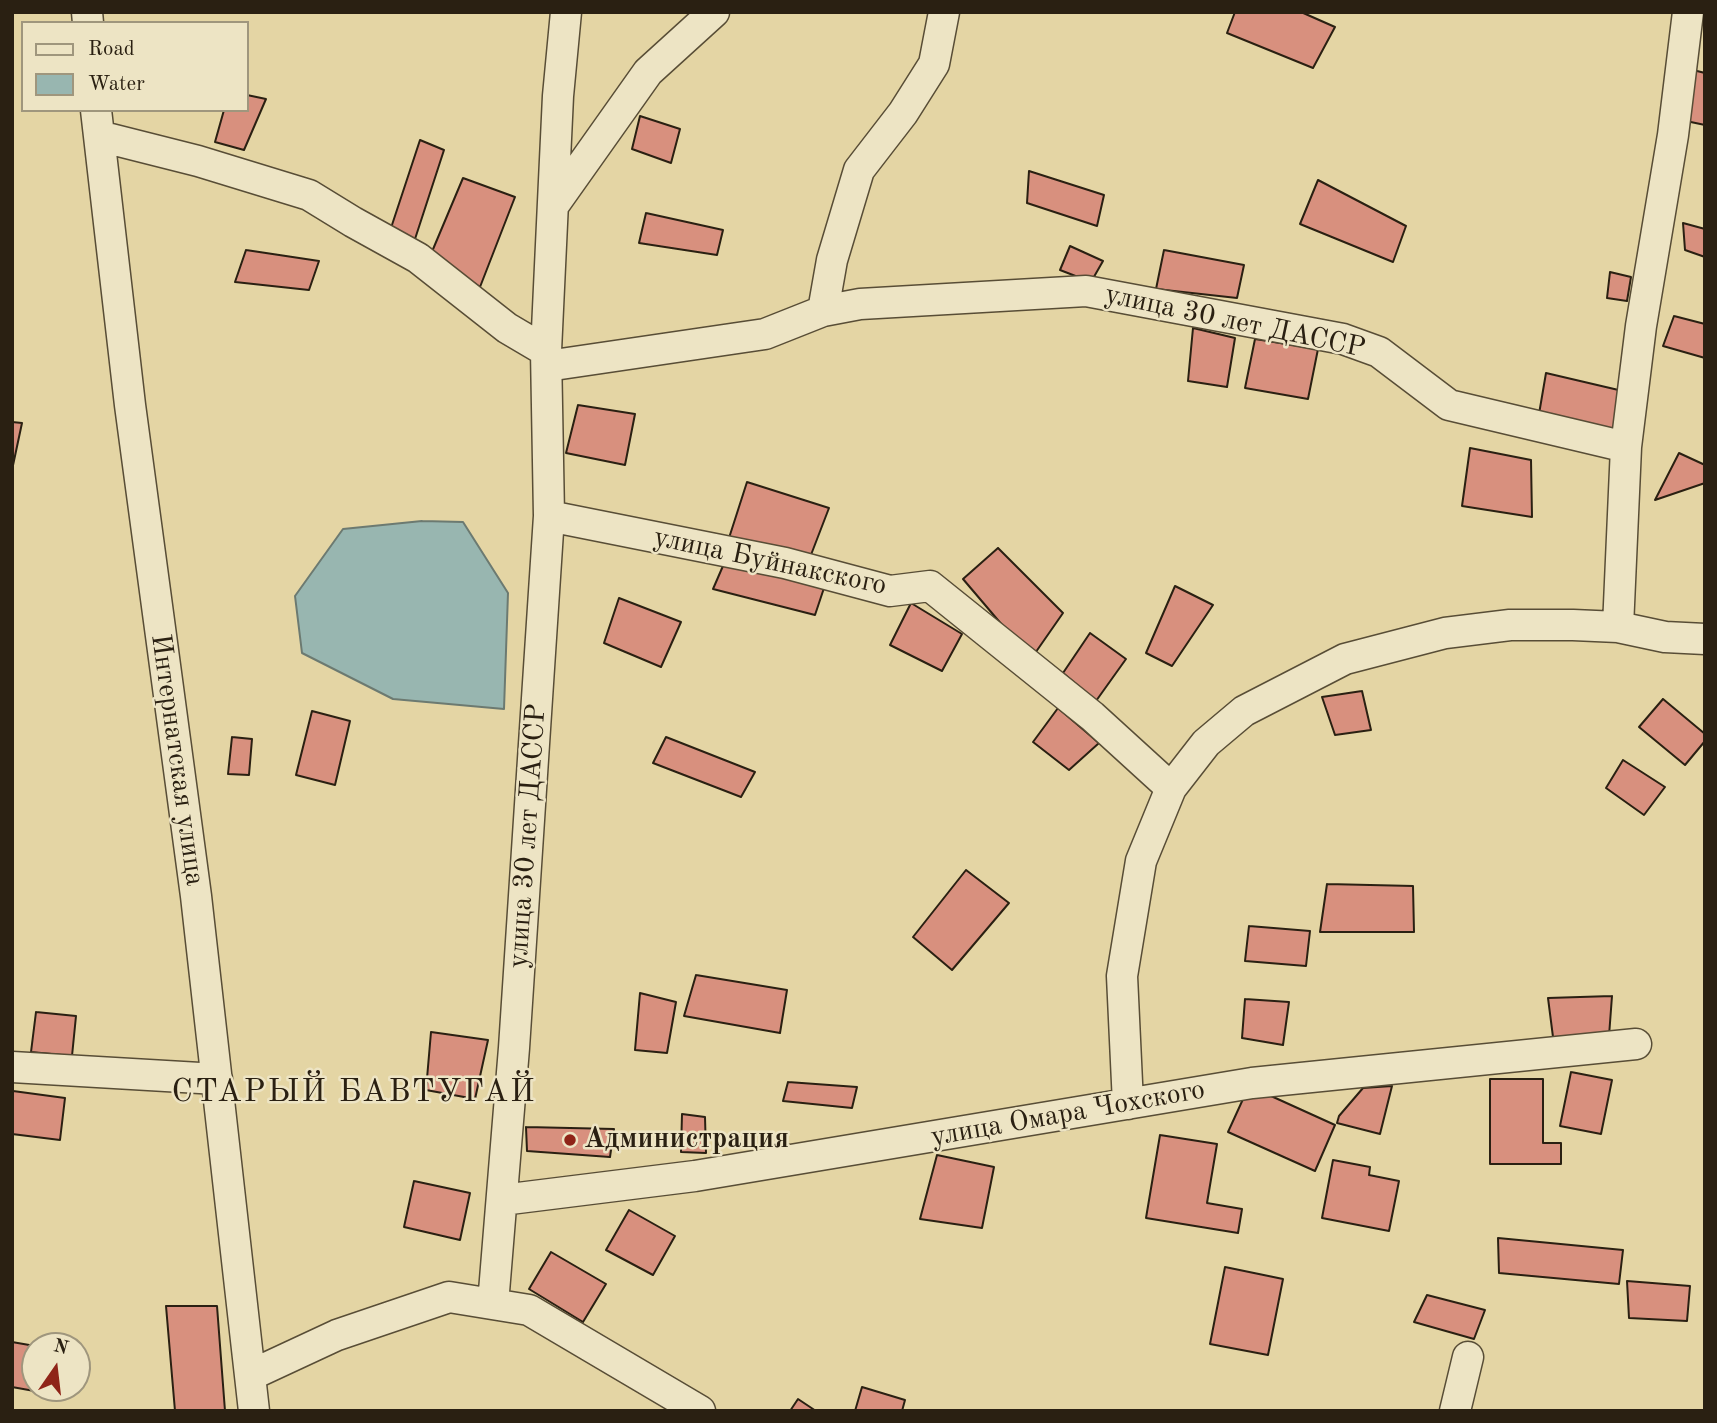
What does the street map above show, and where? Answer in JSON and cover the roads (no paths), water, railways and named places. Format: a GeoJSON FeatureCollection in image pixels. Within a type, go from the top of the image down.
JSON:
{"type":"FeatureCollection","features":[{"type":"Feature","properties":{"kind":"street","name":"улица 30 лет ДАССР"},"geometry":{"type":"LineString","coordinates":[[493,1304],[514,1048],[549,516],[547,359],[558,96],[566,12]]}},
{"type":"Feature","properties":{"kind":"street"},"geometry":{"type":"LineString","coordinates":[[553,206],[648,72],[714,12]]}},
{"type":"Feature","properties":{"kind":"street"},"geometry":{"type":"LineString","coordinates":[[823,311],[832,260],[859,170],[904,113],[934,64],[944,12]]}},
{"type":"Feature","properties":{"kind":"street"},"geometry":{"type":"LineString","coordinates":[[1618,627],[1626,447],[1641,326],[1673,135],[1688,12]]}},
{"type":"Feature","properties":{"kind":"street"},"geometry":{"type":"LineString","coordinates":[[98,123],[198,161],[309,195],[418,258],[547,359]]}},
{"type":"Feature","properties":{"kind":"street","name":"Интернатская улица"},"geometry":{"type":"LineString","coordinates":[[98,123],[130,405],[194,882],[254,1411]]}},
{"type":"Feature","properties":{"kind":"street","name":"улица 30 лет ДАССР"},"geometry":{"type":"LineString","coordinates":[[547,359],[765,334],[823,311],[860,304],[1086,291],[1343,339],[1380,352],[1449,405],[1626,447]]}},
{"type":"Feature","properties":{"kind":"street","name":"улица Буйнакского"},"geometry":{"type":"LineString","coordinates":[[549,516],[785,563],[890,590],[930,586],[1092,716],[1171,788]]}},
{"type":"Feature","properties":{"kind":"street"},"geometry":{"type":"LineString","coordinates":[[1128,1104],[1122,976],[1141,861],[1171,788],[1206,743],[1244,711],[1345,659],[1445,633],[1497,627],[1573,625],[1618,627],[1665,637],[1705,639]]}},
{"type":"Feature","properties":{"kind":"street","name":"улица Омара Чохского"},"geometry":{"type":"LineString","coordinates":[[502,1200],[695,1176],[1252,1083],[1636,1044]]}},
{"type":"Feature","properties":{"kind":"street"},"geometry":{"type":"LineString","coordinates":[[12,1067],[217,1079]]}},
{"type":"Feature","properties":{"kind":"street"},"geometry":{"type":"LineString","coordinates":[[251,1375],[337,1335],[449,1297],[529,1310],[699,1411]]}},
{"type":"Feature","properties":{"kind":"street"},"geometry":{"type":"LineString","coordinates":[[1455,1411],[1468,1357]]}},
{"type":"Feature","properties":{"kind":"water"},"geometry":{"type":"Polygon","coordinates":[[[422,521],[463,522],[508,593],[504,709],[393,699],[302,653],[295,596],[343,529],[422,521]]]}},
{"type":"Feature","properties":{"kind":"place","name":"Администрация"},"geometry":{"type":"Point","coordinates":[570,1140]}},
{"type":"Feature","properties":{"kind":"district","name":"СТАРЫЙ БАВТУГАЙ"},"geometry":{"type":"Point","coordinates":[354,1093]}}]}
